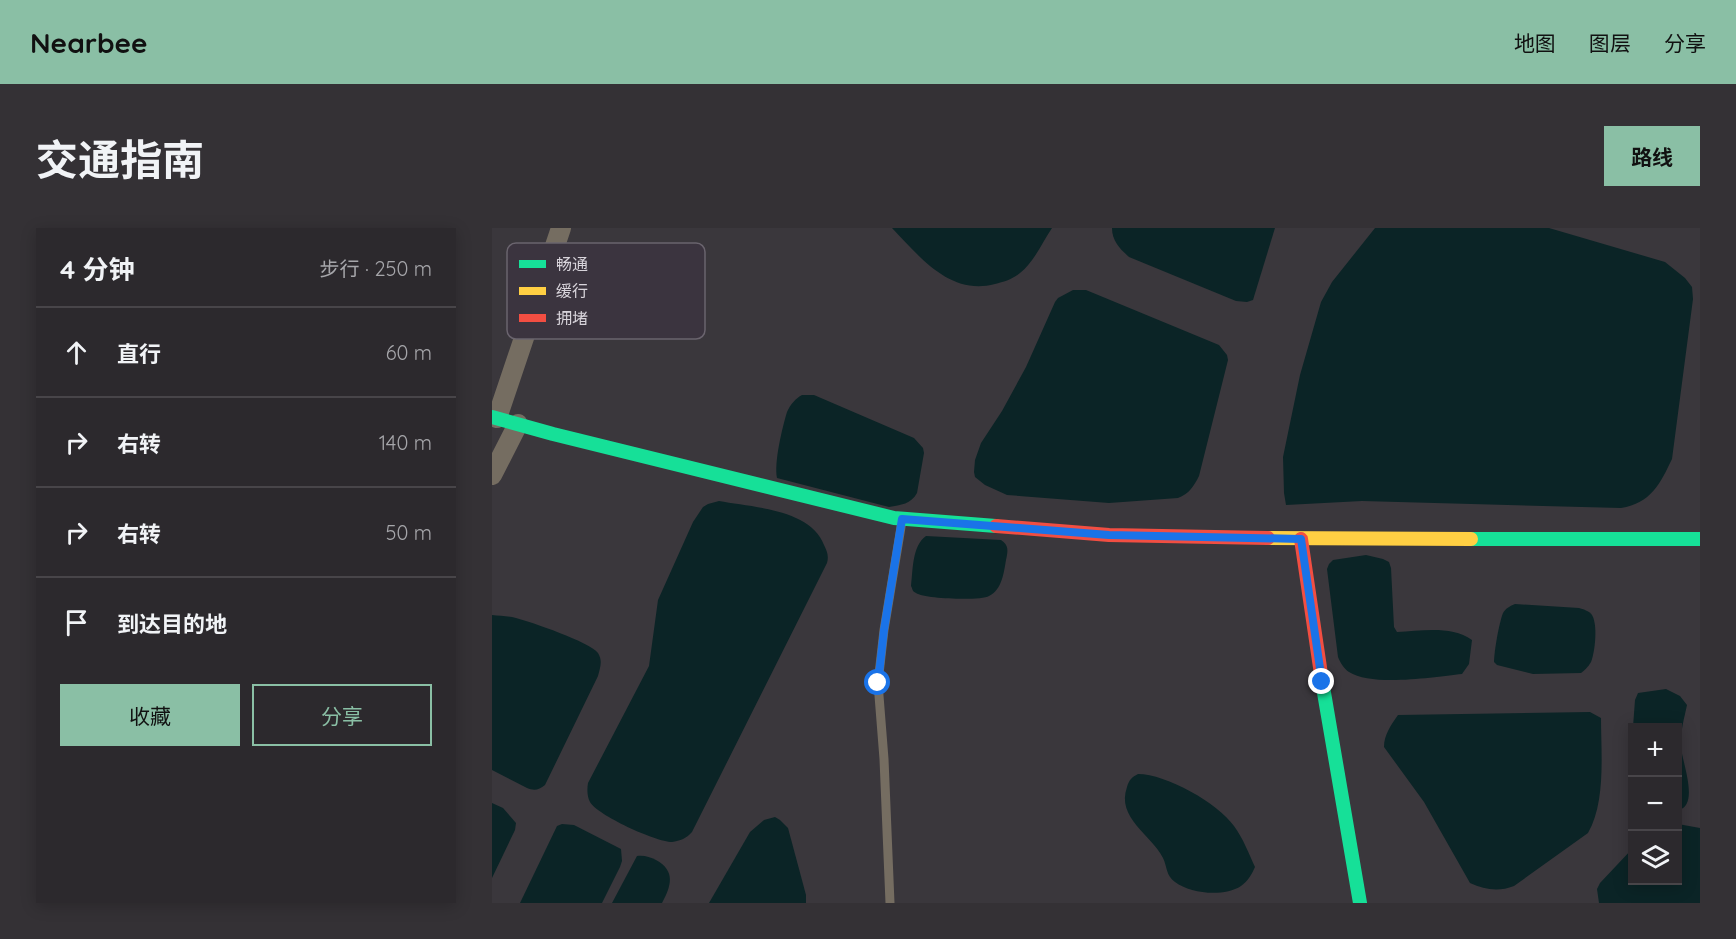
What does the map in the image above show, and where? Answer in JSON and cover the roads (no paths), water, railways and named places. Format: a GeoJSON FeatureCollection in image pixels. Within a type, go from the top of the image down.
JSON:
{"type":"FeatureCollection","features":[{"type":"Feature","properties":{"kind":"street"},"geometry":{"type":"LineString","coordinates":[[556,243],[561,228]]}},
{"type":"Feature","properties":{"kind":"street"},"geometry":{"type":"LineString","coordinates":[[522,339],[494,418],[894,518],[1109,535],[1301,539],[1700,540]]}},
{"type":"Feature","properties":{"kind":"street"},"geometry":{"type":"LineString","coordinates":[[492,475],[518,424]]}},
{"type":"Feature","properties":{"kind":"street"},"geometry":{"type":"LineString","coordinates":[[1301,539],[1322,682],[1360,903]]}},
{"type":"Feature","properties":{"kind":"lane"},"geometry":{"type":"LineString","coordinates":[[890,903],[884,759],[878,683],[902,519]]}},
{"type":"Feature","properties":{"kind":"water"},"geometry":{"type":"Polygon","coordinates":[[[892,228],[1052,228],[1034,258],[1020,273],[1005,281],[979,286],[950,279],[937,271],[892,228]]]}},
{"type":"Feature","properties":{"kind":"water"},"geometry":{"type":"Polygon","coordinates":[[[1112,228],[1275,228],[1253,300],[1247,302],[1236,301],[1129,257],[1115,241],[1112,228]]]}},
{"type":"Feature","properties":{"kind":"water"},"geometry":{"type":"Polygon","coordinates":[[[1375,228],[1549,228],[1665,262],[1685,278],[1692,287],[1693,299],[1672,459],[1653,491],[1640,502],[1621,508],[1362,501],[1286,505],[1283,457],[1300,375],[1321,302],[1332,282],[1375,228]]]}},
{"type":"Feature","properties":{"kind":"water"},"geometry":{"type":"Polygon","coordinates":[[[1073,290],[1086,290],[1219,345],[1227,355],[1228,360],[1199,476],[1191,489],[1182,496],[1109,503],[1007,495],[985,485],[975,477],[975,460],[981,443],[1026,367],[1055,302],[1073,290]]]}},
{"type":"Feature","properties":{"kind":"water"},"geometry":{"type":"Polygon","coordinates":[[[802,395],[814,395],[914,438],[923,448],[924,453],[915,497],[905,503],[889,507],[777,478],[778,455],[787,412],[793,402],[802,395]]]}},
{"type":"Feature","properties":{"kind":"water"},"geometry":{"type":"Polygon","coordinates":[[[719,501],[779,512],[807,524],[817,533],[824,545],[828,560],[692,832],[678,841],[664,841],[641,833],[604,814],[590,802],[588,783],[649,666],[658,600],[693,522],[703,507],[719,501]]]}},
{"type":"Feature","properties":{"kind":"water"},"geometry":{"type":"Polygon","coordinates":[[[926,536],[1004,542],[1007,546],[1007,554],[997,590],[984,598],[965,599],[930,597],[914,592],[911,586],[914,559],[921,540],[926,536]]]}},
{"type":"Feature","properties":{"kind":"water"},"geometry":{"type":"Polygon","coordinates":[[[1366,555],[1389,562],[1394,627],[1397,632],[1426,630],[1455,632],[1472,640],[1469,664],[1462,674],[1387,680],[1359,677],[1344,667],[1338,657],[1327,569],[1333,560],[1366,555]]]}},
{"type":"Feature","properties":{"kind":"water"},"geometry":{"type":"Polygon","coordinates":[[[1515,604],[1586,610],[1592,615],[1595,625],[1591,662],[1581,673],[1533,674],[1497,665],[1494,657],[1501,618],[1505,610],[1515,604]]]}},
{"type":"Feature","properties":{"kind":"water"},"geometry":{"type":"Polygon","coordinates":[[[492,615],[516,618],[560,633],[584,643],[598,653],[600,659],[598,676],[545,785],[536,790],[527,788],[492,770],[492,615]]]}},
{"type":"Feature","properties":{"kind":"water"},"geometry":{"type":"Polygon","coordinates":[[[1666,689],[1680,696],[1687,705],[1682,726],[1682,723],[1633,723],[1635,700],[1638,693],[1666,689]]]}},
{"type":"Feature","properties":{"kind":"water"},"geometry":{"type":"Polygon","coordinates":[[[1590,712],[1601,718],[1600,792],[1594,821],[1588,833],[1514,886],[1503,889],[1487,889],[1470,883],[1424,802],[1384,747],[1390,726],[1398,715],[1590,712]]]}},
{"type":"Feature","properties":{"kind":"water"},"geometry":{"type":"Polygon","coordinates":[[[1682,754],[1689,792],[1688,801],[1682,808],[1682,754]]]}},
{"type":"Feature","properties":{"kind":"water"},"geometry":{"type":"Polygon","coordinates":[[[1138,774],[1150,775],[1176,784],[1204,799],[1226,817],[1240,836],[1255,867],[1246,882],[1226,892],[1208,893],[1190,889],[1172,880],[1158,849],[1136,825],[1126,808],[1125,798],[1128,785],[1131,779],[1138,774]]]}},
{"type":"Feature","properties":{"kind":"water"},"geometry":{"type":"Polygon","coordinates":[[[492,803],[503,808],[516,823],[515,830],[492,878],[492,803]]]}},
{"type":"Feature","properties":{"kind":"water"},"geometry":{"type":"Polygon","coordinates":[[[775,817],[788,828],[806,895],[806,903],[709,903],[750,832],[764,820],[775,817]]]}},
{"type":"Feature","properties":{"kind":"water"},"geometry":{"type":"Polygon","coordinates":[[[574,825],[621,849],[620,867],[602,903],[520,903],[557,826],[574,825]]]}},
{"type":"Feature","properties":{"kind":"water"},"geometry":{"type":"Polygon","coordinates":[[[1682,825],[1700,828],[1700,903],[1599,903],[1597,889],[1628,853],[1628,885],[1682,885],[1682,825]]]}},
{"type":"Feature","properties":{"kind":"water"},"geometry":{"type":"Polygon","coordinates":[[[637,856],[654,859],[667,869],[670,879],[668,891],[662,903],[612,903],[637,856]]]}}]}
